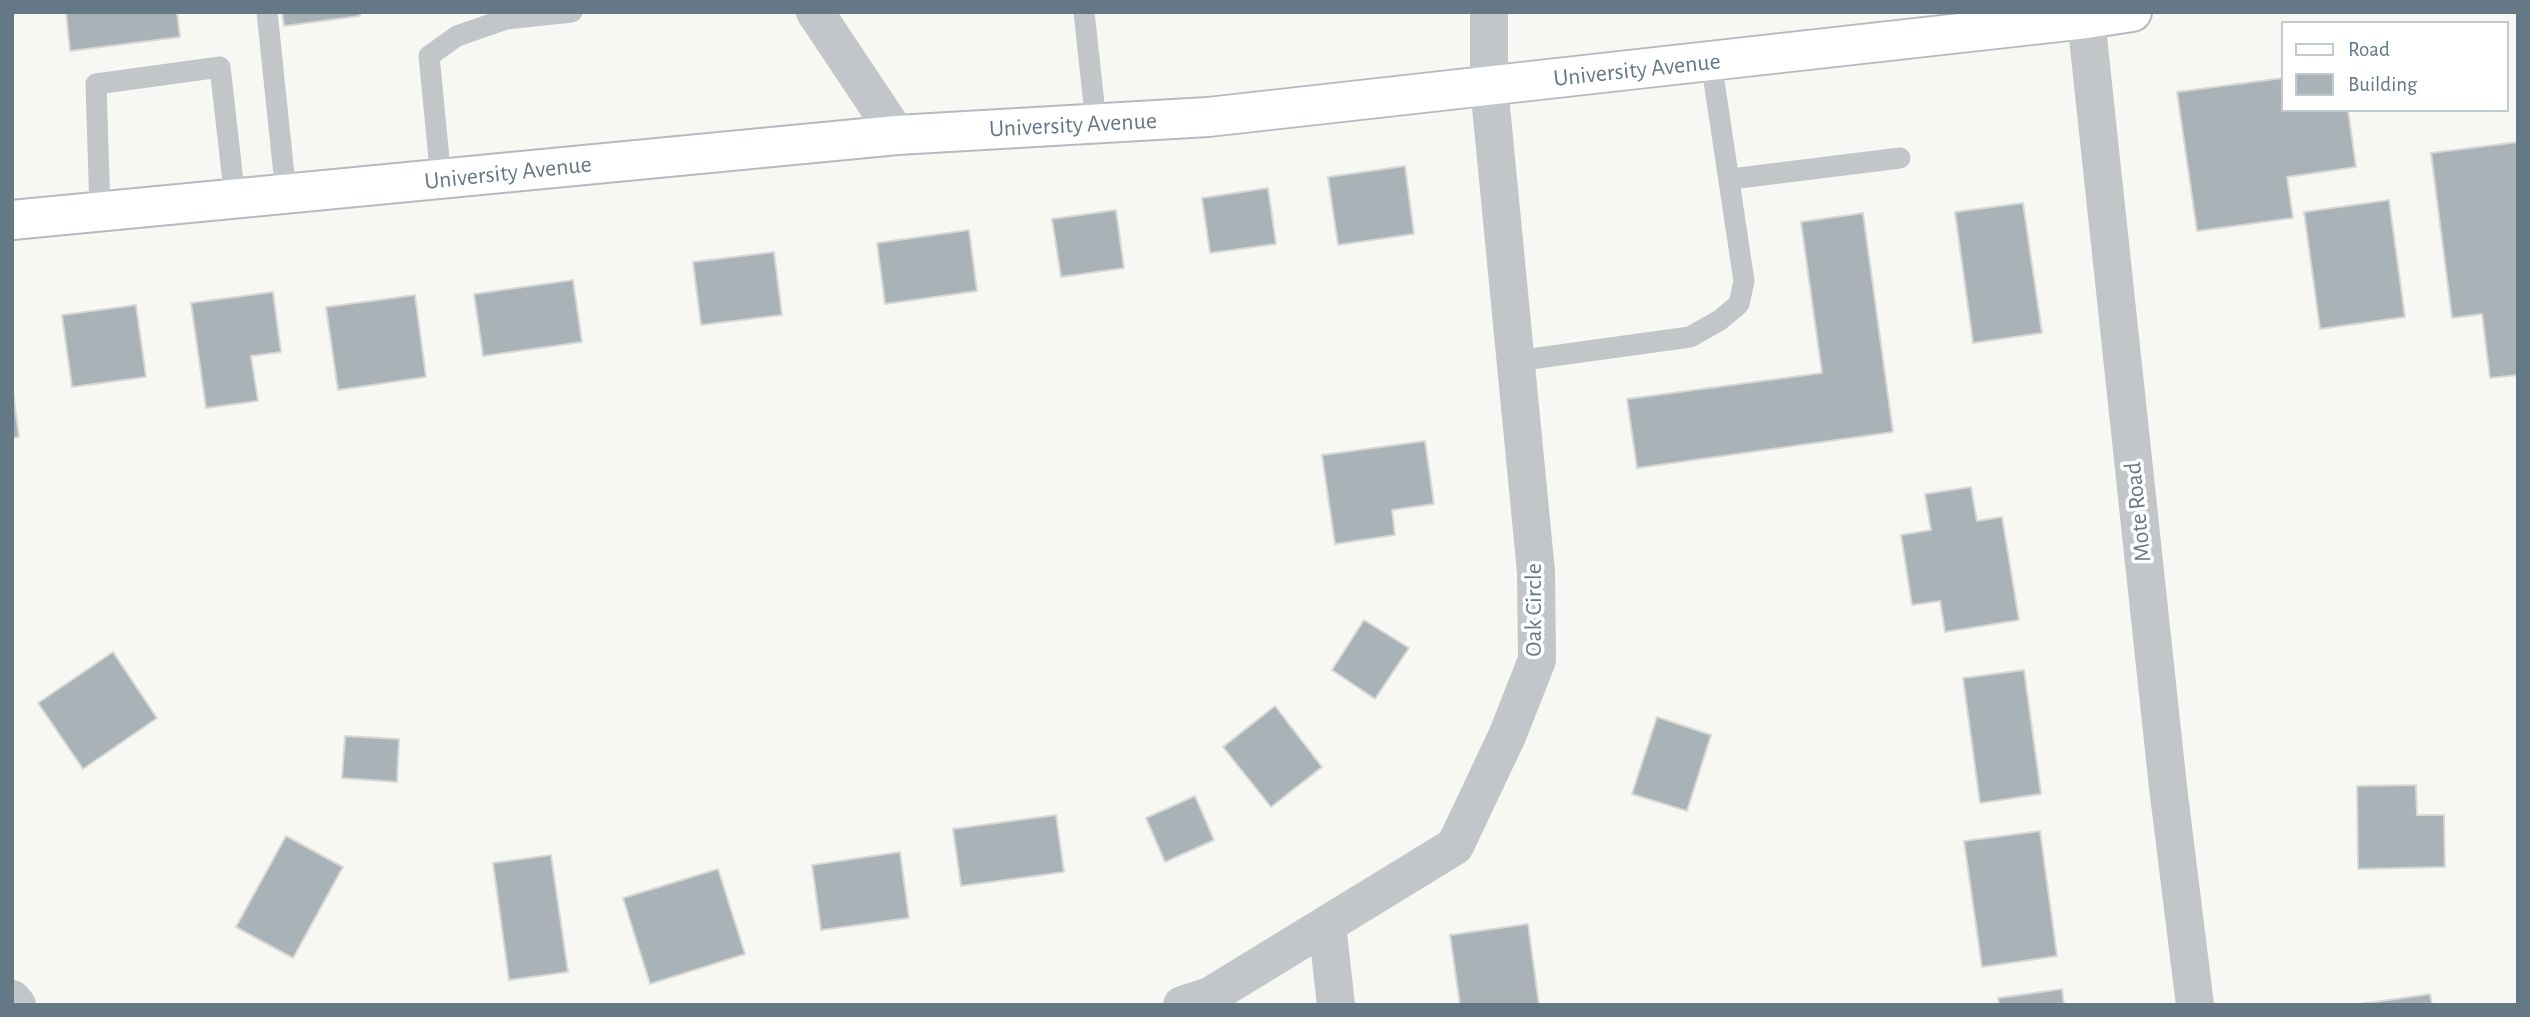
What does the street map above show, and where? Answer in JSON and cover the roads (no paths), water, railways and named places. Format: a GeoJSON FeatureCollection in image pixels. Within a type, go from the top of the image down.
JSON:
{"type":"FeatureCollection","features":[{"type":"Feature","properties":{"kind":"main road","name":"University Avenue"},"geometry":{"type":"LineString","coordinates":[[12,220],[897,135],[1208,117],[2132,12]]}},
{"type":"Feature","properties":{"kind":"street"},"geometry":{"type":"LineString","coordinates":[[816,12],[897,135]]}},
{"type":"Feature","properties":{"kind":"street","name":"Oak Circle"},"geometry":{"type":"LineString","coordinates":[[1182,1005],[1210,996],[1455,846],[1507,736],[1537,660],[1536,572],[1489,86],[1489,12]]}},
{"type":"Feature","properties":{"kind":"street","name":"Mote Road"},"geometry":{"type":"LineString","coordinates":[[2086,19],[2168,787],[2195,1005]]}},
{"type":"Feature","properties":{"kind":"street"},"geometry":{"type":"LineString","coordinates":[[1327,925],[1336,1005]]}},
{"type":"Feature","properties":{"kind":"street"},"geometry":{"type":"LineString","coordinates":[[12,999],[17,1005]]}},
{"type":"Feature","properties":{"kind":"lane"},"geometry":{"type":"LineString","coordinates":[[267,12],[286,194]]}},
{"type":"Feature","properties":{"kind":"lane"},"geometry":{"type":"LineString","coordinates":[[441,179],[429,56],[457,36],[506,19],[572,12]]}},
{"type":"Feature","properties":{"kind":"lane"},"geometry":{"type":"LineString","coordinates":[[1084,12],[1096,123]]}},
{"type":"Feature","properties":{"kind":"lane"},"geometry":{"type":"LineString","coordinates":[[1516,360],[1690,337],[1720,320],[1739,303],[1744,281],[1731,179],[1711,61]]}},
{"type":"Feature","properties":{"kind":"lane"},"geometry":{"type":"LineString","coordinates":[[100,212],[96,84],[220,67],[236,199]]}},
{"type":"Feature","properties":{"kind":"lane"},"geometry":{"type":"LineString","coordinates":[[1731,179],[1900,158]]}}]}
